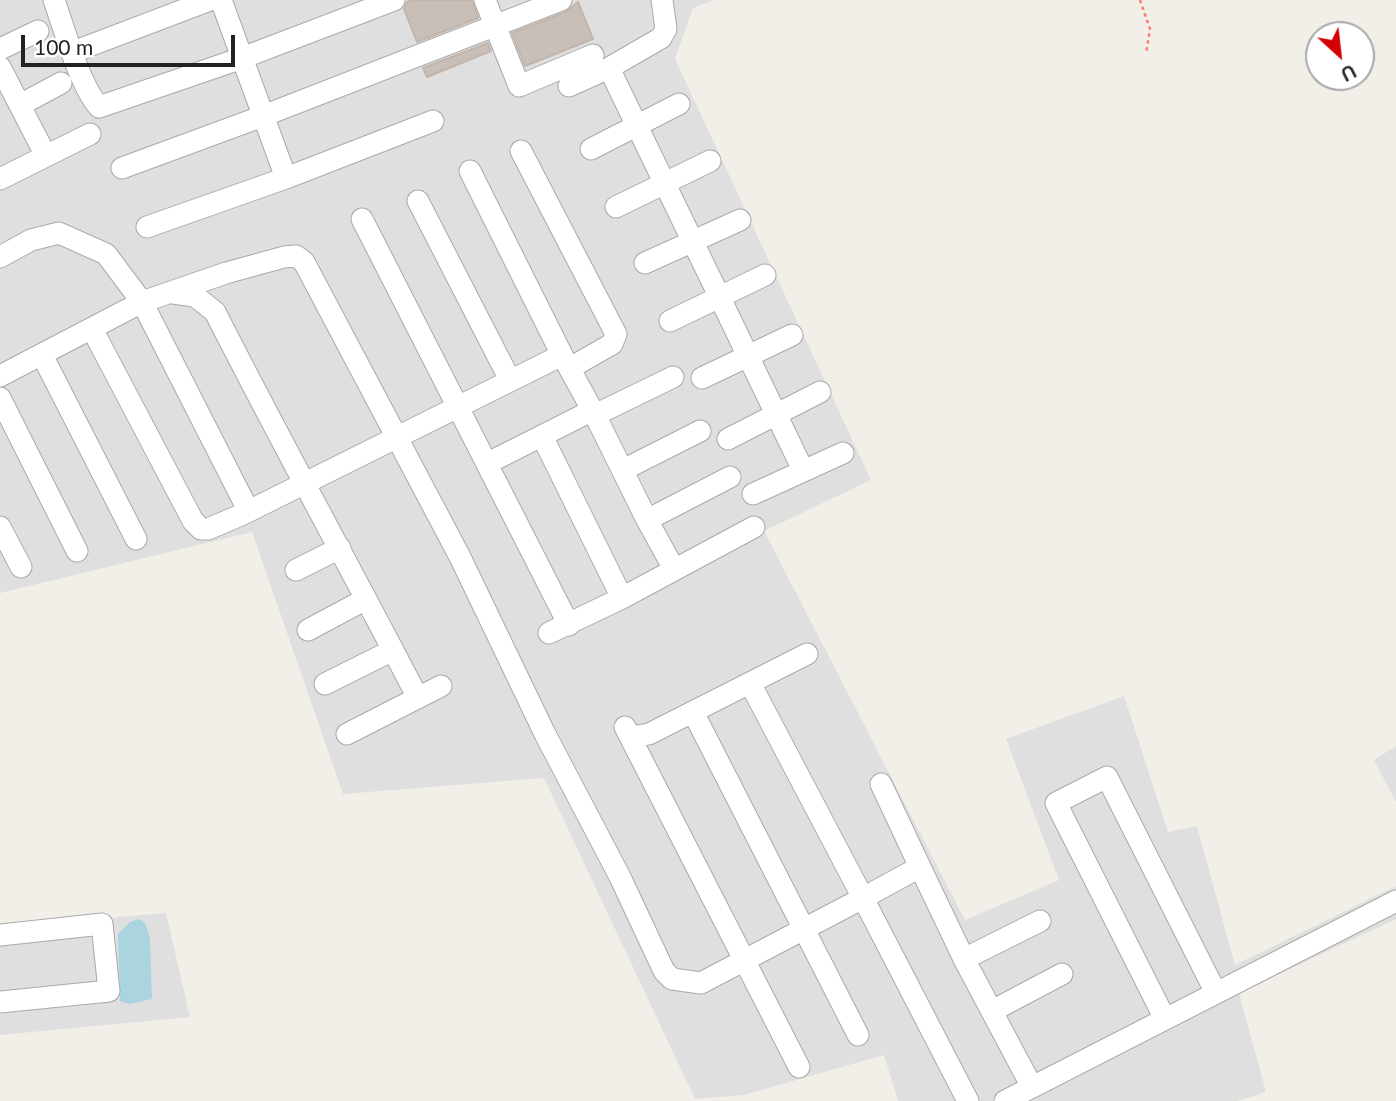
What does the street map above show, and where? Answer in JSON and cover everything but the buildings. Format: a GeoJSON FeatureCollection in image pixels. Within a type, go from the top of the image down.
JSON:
{"type":"FeatureCollection","features":[{"type":"Feature","properties":{"kind":"street"},"geometry":{"type":"LineString","coordinates":[[54,0],[93,100],[99,107],[242,58],[394,0]]}},
{"type":"Feature","properties":{"kind":"street"},"geometry":{"type":"LineString","coordinates":[[73,52],[211,0]]}},
{"type":"Feature","properties":{"kind":"street"},"geometry":{"type":"LineString","coordinates":[[220,0],[286,178]]}},
{"type":"Feature","properties":{"kind":"street"},"geometry":{"type":"LineString","coordinates":[[485,0],[519,86],[601,61],[661,38],[666,29],[662,0]]}},
{"type":"Feature","properties":{"kind":"street"},"geometry":{"type":"LineString","coordinates":[[122,168],[561,0]]}},
{"type":"Feature","properties":{"kind":"street"},"geometry":{"type":"LineString","coordinates":[[0,49],[38,31]]}},
{"type":"Feature","properties":{"kind":"street"},"geometry":{"type":"LineString","coordinates":[[569,86],[601,61]]}},
{"type":"Feature","properties":{"kind":"street"},"geometry":{"type":"LineString","coordinates":[[601,61],[637,125],[694,240],[803,470]]}},
{"type":"Feature","properties":{"kind":"street"},"geometry":{"type":"LineString","coordinates":[[0,67],[46,156]]}},
{"type":"Feature","properties":{"kind":"street"},"geometry":{"type":"LineString","coordinates":[[20,105],[61,83]]}},
{"type":"Feature","properties":{"kind":"street"},"geometry":{"type":"LineString","coordinates":[[591,149],[679,104]]}},
{"type":"Feature","properties":{"kind":"street"},"geometry":{"type":"LineString","coordinates":[[147,227],[286,178],[433,121]]}},
{"type":"Feature","properties":{"kind":"street"},"geometry":{"type":"LineString","coordinates":[[0,179],[90,134]]}},
{"type":"Feature","properties":{"kind":"street"},"geometry":{"type":"LineString","coordinates":[[92,329],[193,521],[201,529],[208,529],[510,380],[612,344],[616,334],[521,151]]}},
{"type":"Feature","properties":{"kind":"street"},"geometry":{"type":"LineString","coordinates":[[616,208],[710,161]]}},
{"type":"Feature","properties":{"kind":"street"},"geometry":{"type":"LineString","coordinates":[[470,171],[674,569]]}},
{"type":"Feature","properties":{"kind":"street"},"geometry":{"type":"LineString","coordinates":[[418,201],[510,380]]}},
{"type":"Feature","properties":{"kind":"street"},"geometry":{"type":"LineString","coordinates":[[362,219],[488,463],[559,629],[754,527]]}},
{"type":"Feature","properties":{"kind":"street"},"geometry":{"type":"LineString","coordinates":[[645,262],[740,219]]}},
{"type":"Feature","properties":{"kind":"street"},"geometry":{"type":"LineString","coordinates":[[0,257],[31,240],[59,233],[106,254],[142,302],[248,510]]}},
{"type":"Feature","properties":{"kind":"street"},"geometry":{"type":"LineString","coordinates":[[0,376],[142,302],[226,272],[296,256],[304,262],[460,557],[664,971],[672,979],[701,983],[920,867]]}},
{"type":"Feature","properties":{"kind":"street"},"geometry":{"type":"LineString","coordinates":[[670,321],[765,275]]}},
{"type":"Feature","properties":{"kind":"street"},"geometry":{"type":"LineString","coordinates":[[171,292],[195,296],[215,313],[418,698]]}},
{"type":"Feature","properties":{"kind":"street"},"geometry":{"type":"LineString","coordinates":[[702,378],[792,335]]}},
{"type":"Feature","properties":{"kind":"street"},"geometry":{"type":"LineString","coordinates":[[42,355],[136,539]]}},
{"type":"Feature","properties":{"kind":"street"},"geometry":{"type":"LineString","coordinates":[[488,463],[673,377]]}},
{"type":"Feature","properties":{"kind":"street"},"geometry":{"type":"LineString","coordinates":[[728,439],[820,392]]}},
{"type":"Feature","properties":{"kind":"street"},"geometry":{"type":"LineString","coordinates":[[0,398],[77,551]]}},
{"type":"Feature","properties":{"kind":"street"},"geometry":{"type":"LineString","coordinates":[[622,470],[700,431]]}},
{"type":"Feature","properties":{"kind":"street"},"geometry":{"type":"LineString","coordinates":[[542,436],[622,597]]}},
{"type":"Feature","properties":{"kind":"street"},"geometry":{"type":"LineString","coordinates":[[753,494],[843,453]]}},
{"type":"Feature","properties":{"kind":"street"},"geometry":{"type":"LineString","coordinates":[[647,520],[730,477]]}},
{"type":"Feature","properties":{"kind":"street"},"geometry":{"type":"LineString","coordinates":[[0,527],[21,566]]}},
{"type":"Feature","properties":{"kind":"street"},"geometry":{"type":"LineString","coordinates":[[296,570],[340,548]]}},
{"type":"Feature","properties":{"kind":"street"},"geometry":{"type":"LineString","coordinates":[[308,630],[366,599]]}},
{"type":"Feature","properties":{"kind":"street"},"geometry":{"type":"LineString","coordinates":[[325,684],[393,650]]}},
{"type":"Feature","properties":{"kind":"street"},"geometry":{"type":"LineString","coordinates":[[799,1067],[628,732],[649,734],[807,654]]}},
{"type":"Feature","properties":{"kind":"street"},"geometry":{"type":"LineString","coordinates":[[750,683],[968,1101]]}},
{"type":"Feature","properties":{"kind":"street"},"geometry":{"type":"LineString","coordinates":[[347,734],[441,686]]}},
{"type":"Feature","properties":{"kind":"street"},"geometry":{"type":"LineString","coordinates":[[693,712],[858,1035]]}},
{"type":"Feature","properties":{"kind":"street"},"geometry":{"type":"LineString","coordinates":[[1165,1019],[1056,803],[1097,782],[1107,777],[1216,993]]}},
{"type":"Feature","properties":{"kind":"street"},"geometry":{"type":"LineString","coordinates":[[881,784],[964,959],[1032,1087]]}},
{"type":"Feature","properties":{"kind":"street"},"geometry":{"type":"LineString","coordinates":[[1005,1101],[1396,901]]}},
{"type":"Feature","properties":{"kind":"street"},"geometry":{"type":"LineString","coordinates":[[964,959],[1040,921]]}},
{"type":"Feature","properties":{"kind":"street"},"geometry":{"type":"LineString","coordinates":[[0,935],[102,924],[109,991],[0,1002]]}},
{"type":"Feature","properties":{"kind":"street"},"geometry":{"type":"LineString","coordinates":[[992,1011],[1062,974]]}},
{"type":"Feature","properties":{"kind":"path"},"geometry":{"type":"LineString","coordinates":[[1140,0],[1150,29],[1146,54]]}},
{"type":"Feature","properties":{"kind":"shaded area"},"geometry":{"type":"Polygon","coordinates":[[[0,0],[714,0],[693,8],[675,59],[871,480],[764,531],[965,920],[1059,880],[1006,739],[1124,696],[1168,832],[1197,826],[1235,965],[1396,886],[1396,919],[1239,993],[1266,1092],[1238,1101],[898,1101],[884,1055],[744,1095],[695,1099],[544,778],[343,794],[252,532],[0,593],[0,0]]]}},
{"type":"Feature","properties":{"kind":"shaded area"},"geometry":{"type":"Polygon","coordinates":[[[1396,746],[1396,802],[1374,760],[1396,746]]]}},
{"type":"Feature","properties":{"kind":"shaded area"},"geometry":{"type":"Polygon","coordinates":[[[166,913],[190,1017],[0,1035],[0,927],[166,913]]]}},
{"type":"Feature","properties":{"kind":"water"},"geometry":{"type":"Polygon","coordinates":[[[139,919],[145,923],[150,938],[152,999],[129,1004],[120,1001],[118,934],[130,922],[139,919]]]}}]}
